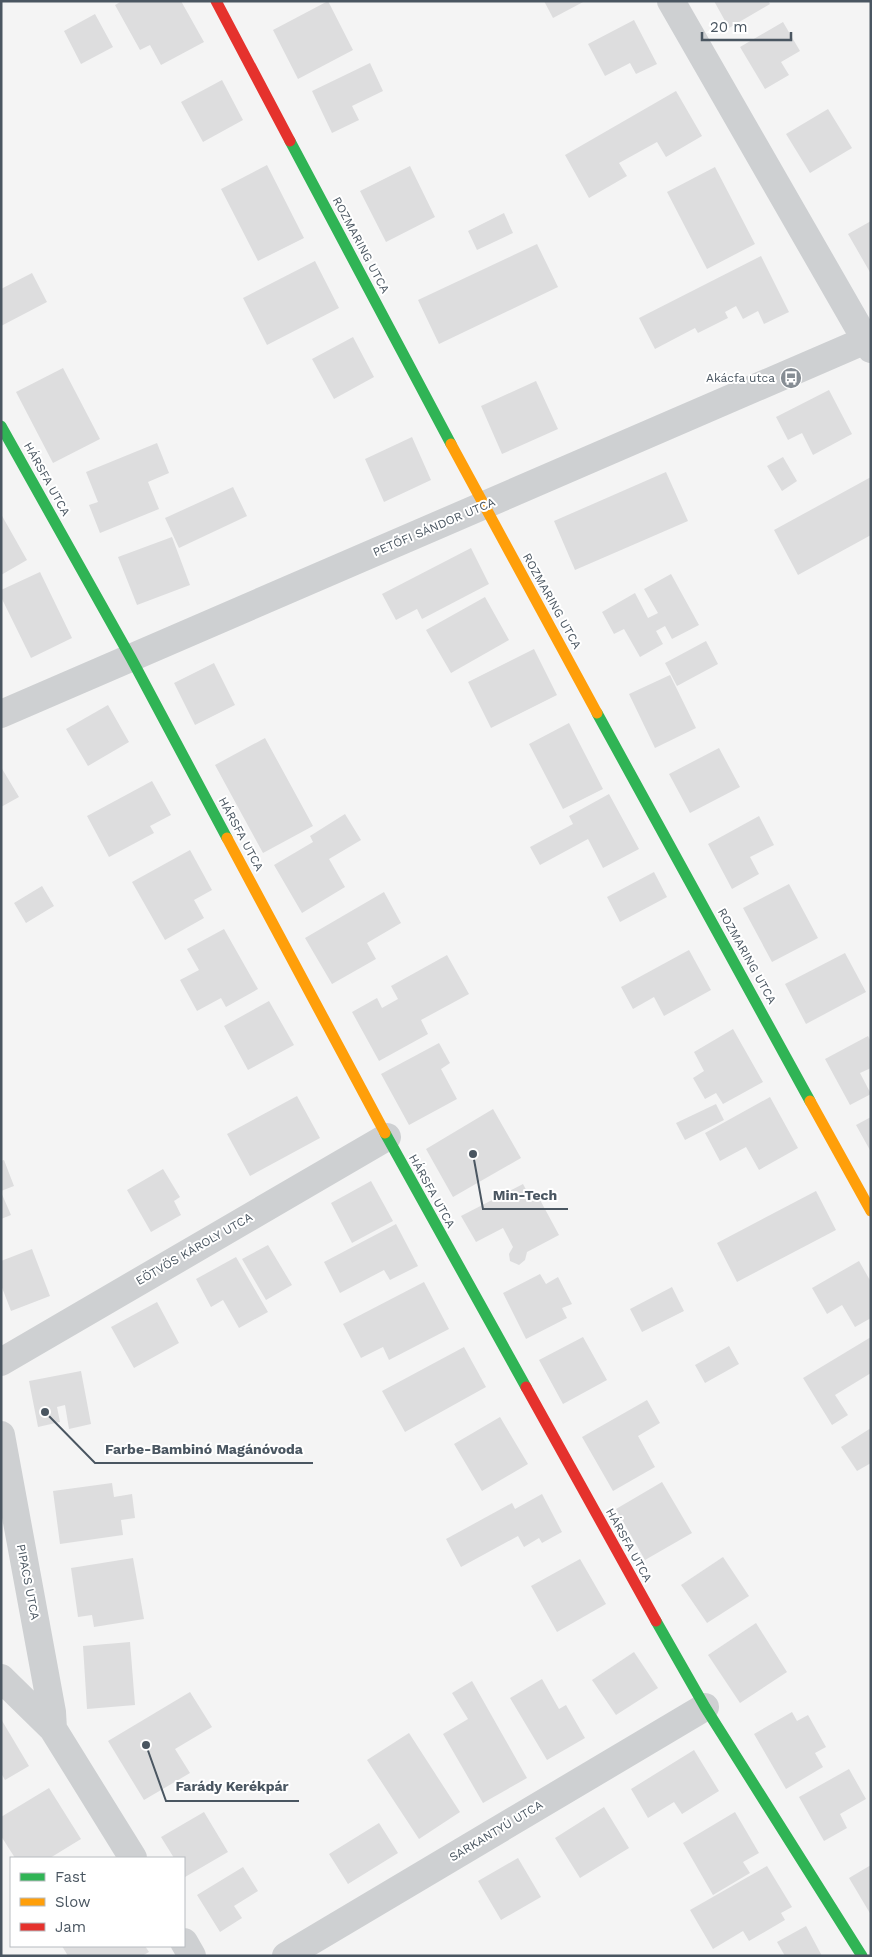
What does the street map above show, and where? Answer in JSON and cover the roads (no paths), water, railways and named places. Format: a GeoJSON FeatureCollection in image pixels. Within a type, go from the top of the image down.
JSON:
{"type":"FeatureCollection","features":[{"type":"Feature","properties":{"kind":"street","name":"ROZMARING UTCA"},"geometry":{"type":"LineString","coordinates":[[216,1],[483,506],[871,1211]]}},
{"type":"Feature","properties":{"kind":"street"},"geometry":{"type":"LineString","coordinates":[[671,1],[868,344]]}},
{"type":"Feature","properties":{"kind":"street","name":"PETŐFI SÁNDOR UTCA"},"geometry":{"type":"LineString","coordinates":[[1,714],[483,506],[868,344]]}},
{"type":"Feature","properties":{"kind":"street","name":"HÁRSFA UTCA"},"geometry":{"type":"LineString","coordinates":[[1,426],[132,658],[387,1137],[705,1707],[862,1956]]}},
{"type":"Feature","properties":{"kind":"street","name":"EÖTVÖS KÁROLY UTCA"},"geometry":{"type":"LineString","coordinates":[[1,1362],[387,1137]]}},
{"type":"Feature","properties":{"kind":"street","name":"PIPACS UTCA"},"geometry":{"type":"LineString","coordinates":[[1,1434],[54,1729]]}},
{"type":"Feature","properties":{"kind":"street","name":"PIPACS UTCA"},"geometry":{"type":"LineString","coordinates":[[1,1678],[54,1729],[131,1857]]}},
{"type":"Feature","properties":{"kind":"street","name":"SARKANTYÚ UTCA"},"geometry":{"type":"LineString","coordinates":[[286,1956],[705,1707]]}},
{"type":"Feature","properties":{"kind":"street"},"geometry":{"type":"LineString","coordinates":[[185,1944],[192,1956]]}},
{"type":"Feature","properties":{"kind":"place","name":"Akácfa utca"},"geometry":{"type":"Point","coordinates":[791,378]}},
{"type":"Feature","properties":{"kind":"place","name":"Min-Tech"},"geometry":{"type":"Point","coordinates":[473,1154]}},
{"type":"Feature","properties":{"kind":"place","name":"Farbe-Bambinó Magánóvoda"},"geometry":{"type":"Point","coordinates":[45,1412]}},
{"type":"Feature","properties":{"kind":"place","name":"Farády Kerékpár"},"geometry":{"type":"Point","coordinates":[146,1745]}}]}
